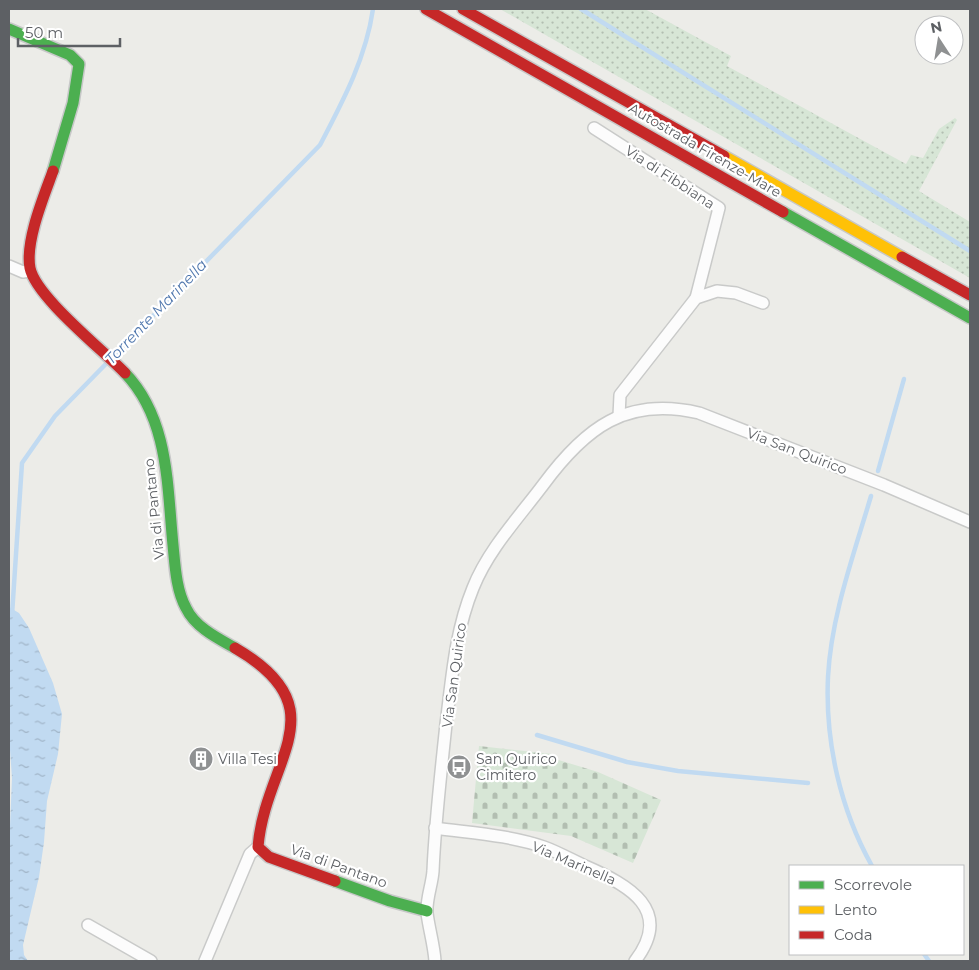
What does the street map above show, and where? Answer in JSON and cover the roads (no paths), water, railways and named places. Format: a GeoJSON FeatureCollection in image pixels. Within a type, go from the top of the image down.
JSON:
{"type":"FeatureCollection","features":[{"type":"Feature","properties":{"kind":"main road","name":"Autostrada Firenze-Mare"},"geometry":{"type":"LineString","coordinates":[[426,9],[970,318]]}},
{"type":"Feature","properties":{"kind":"main road","name":"Autostrada Firenze-Mare"},"geometry":{"type":"LineString","coordinates":[[463,9],[970,295]]}},
{"type":"Feature","properties":{"kind":"main road"},"geometry":{"type":"LineString","coordinates":[[9,29],[70,55],[79,64],[72,106],[31,243],[30,271]]}},
{"type":"Feature","properties":{"kind":"main road","name":"Via di Pantano"},"geometry":{"type":"LineString","coordinates":[[30,271],[44,292],[128,375],[155,421],[162,445],[177,579],[188,612],[199,625],[240,650],[271,673],[286,691],[292,722],[259,826],[258,847],[269,857],[390,901],[427,911]]}},
{"type":"Feature","properties":{"kind":"street","name":"Via di Fibbiana"},"geometry":{"type":"LineString","coordinates":[[594,128],[719,208],[696,298]]}},
{"type":"Feature","properties":{"kind":"street"},"geometry":{"type":"LineString","coordinates":[[9,266],[23,272],[30,271]]}},
{"type":"Feature","properties":{"kind":"street"},"geometry":{"type":"LineString","coordinates":[[619,416],[620,395],[696,298],[716,291],[736,294],[763,303]]}},
{"type":"Feature","properties":{"kind":"street","name":"Via San Quirico"},"geometry":{"type":"LineString","coordinates":[[435,961],[427,911],[432,877],[434,828],[457,633],[473,586],[484,564],[562,458],[600,426],[636,410],[657,407],[675,407],[699,413],[884,485],[970,522]]}},
{"type":"Feature","properties":{"kind":"street","name":"Via Marinella"},"geometry":{"type":"LineString","coordinates":[[434,828],[501,837],[543,847],[604,874],[631,889],[644,903],[650,920],[650,934],[645,948],[635,961]]}},
{"type":"Feature","properties":{"kind":"street"},"geometry":{"type":"LineString","coordinates":[[205,961],[250,854],[258,847]]}},
{"type":"Feature","properties":{"kind":"street"},"geometry":{"type":"LineString","coordinates":[[88,925],[151,961]]}},
{"type":"Feature","properties":{"kind":"water"},"geometry":{"type":"Polygon","coordinates":[[[9,607],[19,613],[29,628],[53,683],[62,714],[58,754],[47,801],[39,877],[23,945],[24,955],[28,961],[9,961],[9,850],[12,778],[9,736],[9,607]]]}},
{"type":"Feature","properties":{"kind":"waterway","name":"Torrente Marinella"},"geometry":{"type":"LineString","coordinates":[[12,615],[22,463],[55,416],[320,145],[345,96],[359,62],[370,27],[373,9]]}},
{"type":"Feature","properties":{"kind":"waterway"},"geometry":{"type":"LineString","coordinates":[[581,9],[970,251]]}},
{"type":"Feature","properties":{"kind":"waterway"},"geometry":{"type":"LineString","coordinates":[[878,471],[904,379]]}},
{"type":"Feature","properties":{"kind":"waterway"},"geometry":{"type":"LineString","coordinates":[[871,496],[838,608],[830,654],[828,701],[832,750],[843,798],[851,821],[872,865]]}},
{"type":"Feature","properties":{"kind":"waterway"},"geometry":{"type":"LineString","coordinates":[[537,735],[627,762],[678,771],[808,783]]}},
{"type":"Feature","properties":{"kind":"waterway"},"geometry":{"type":"LineString","coordinates":[[925,955],[929,961]]}},
{"type":"Feature","properties":{"kind":"place","name":"Villa Tesi"},"geometry":{"type":"Point","coordinates":[201,759]}},
{"type":"Feature","properties":{"kind":"place","name":"San Quirico Cimitero"},"geometry":{"type":"Point","coordinates":[459,767]}}]}
